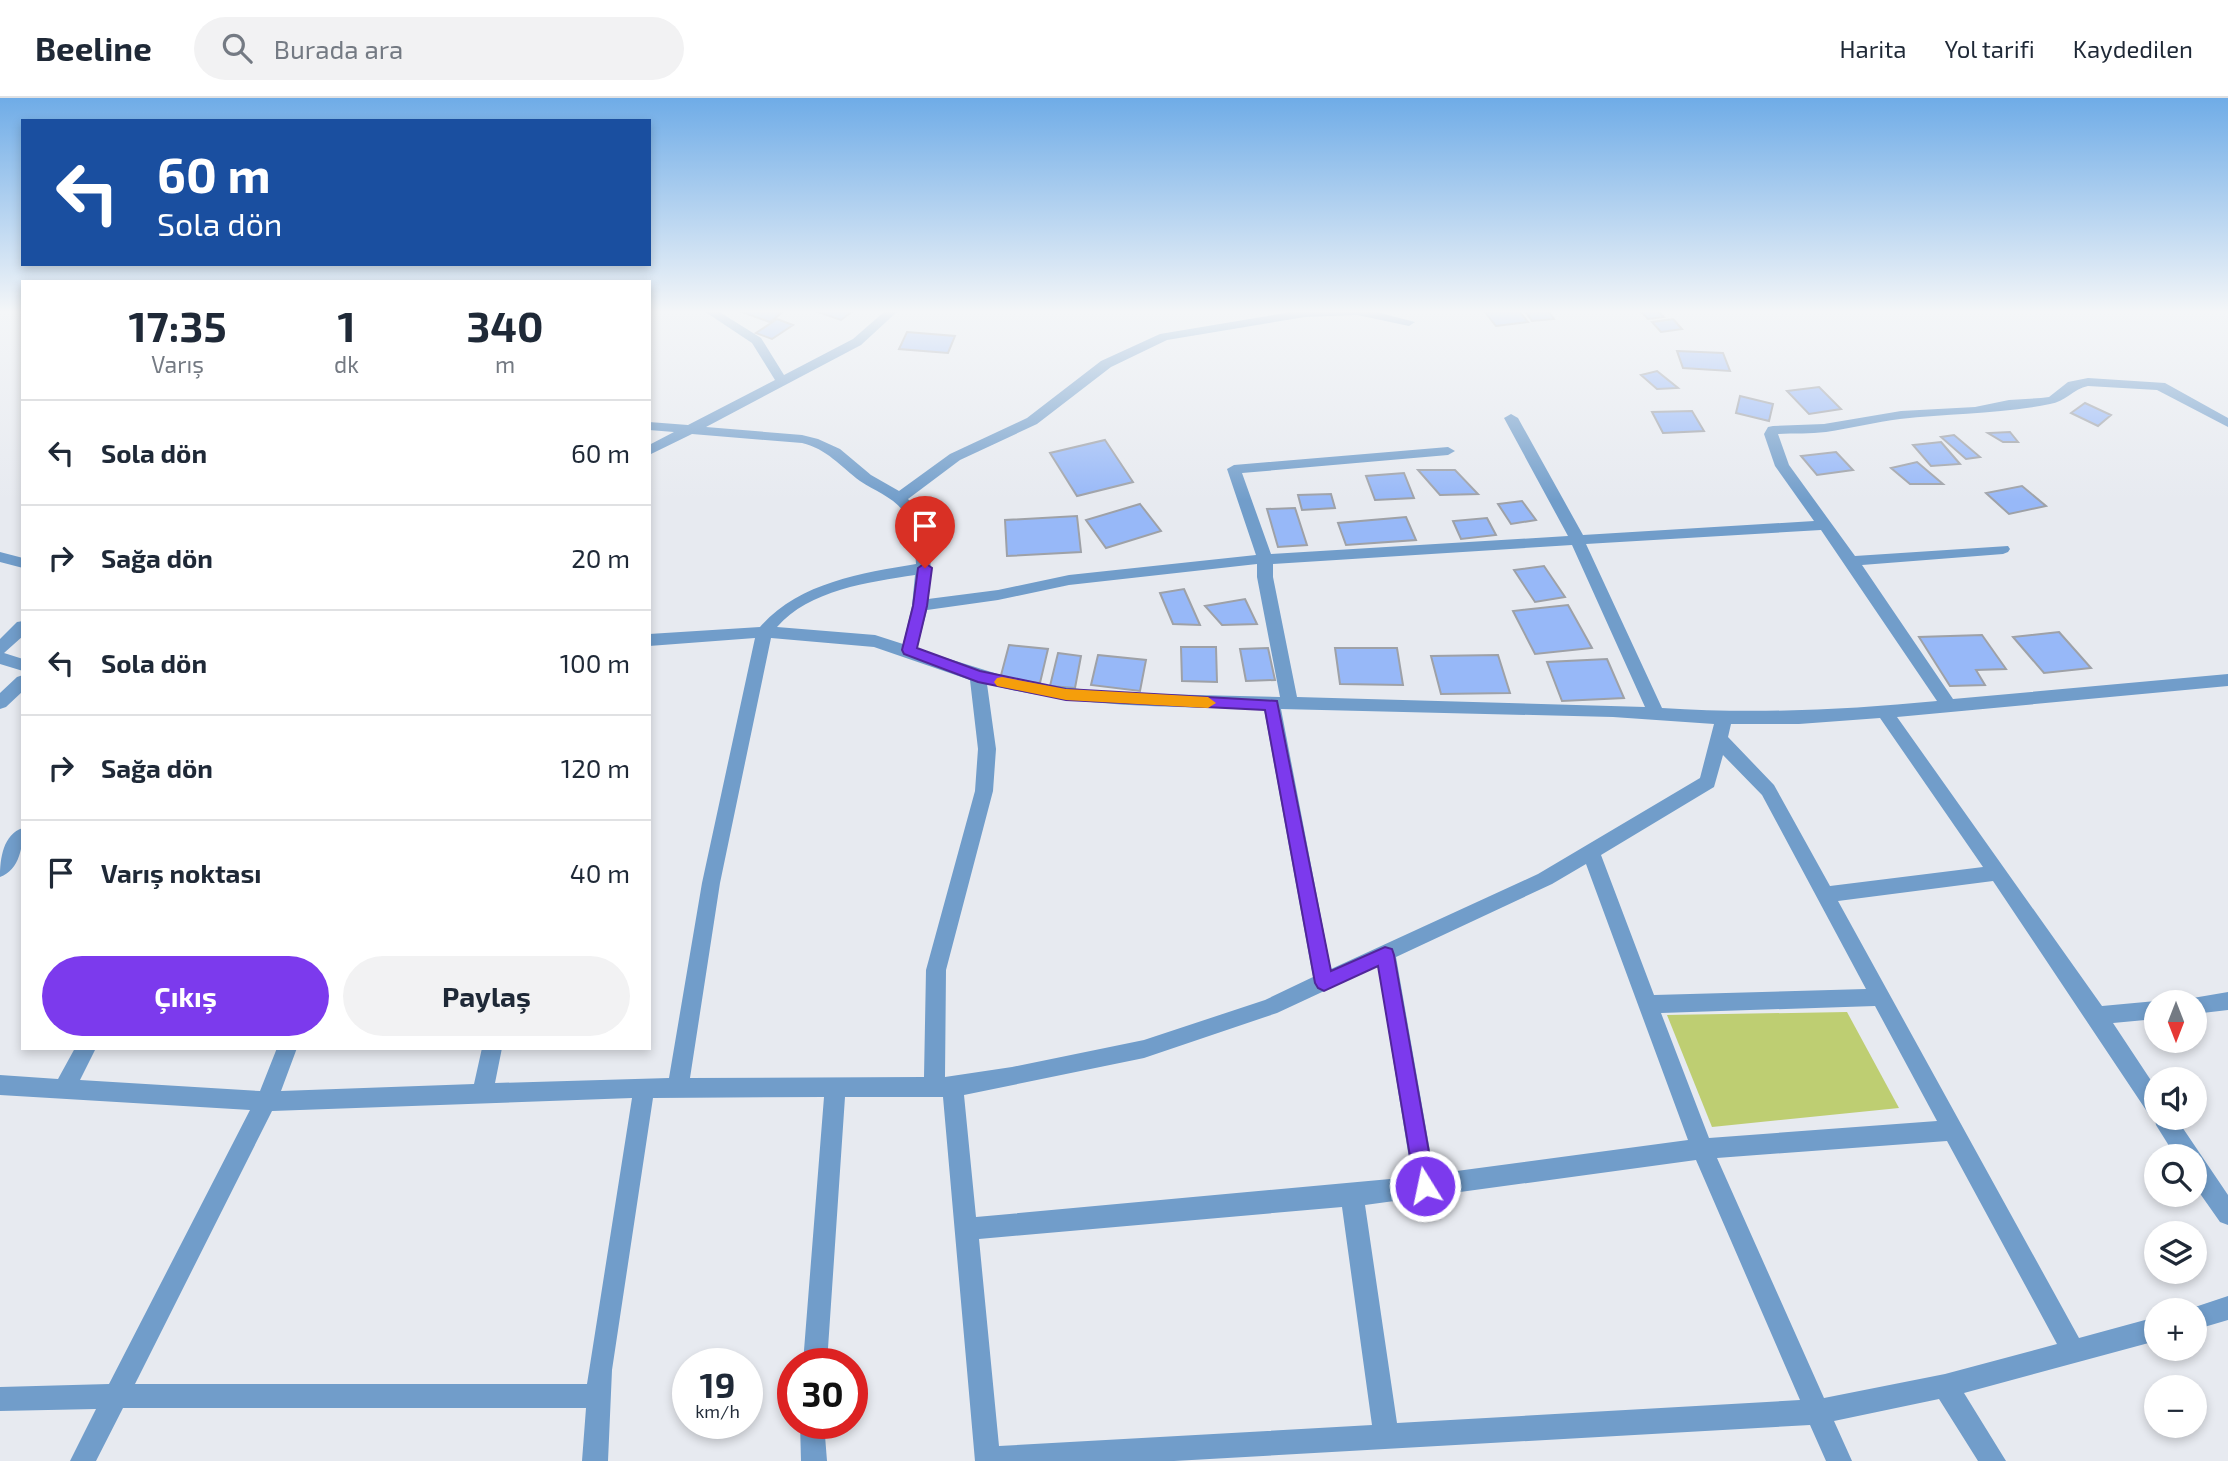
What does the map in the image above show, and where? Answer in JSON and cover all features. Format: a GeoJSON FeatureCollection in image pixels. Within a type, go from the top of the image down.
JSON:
{"type":"FeatureCollection","features":[{"type":"Feature","properties":{"kind":"street"},"geometry":{"type":"LineString","coordinates":[[778,375],[781,380]]}},
{"type":"Feature","properties":{"kind":"street"},"geometry":{"type":"LineString","coordinates":[[651,450],[792,375]]}},
{"type":"Feature","properties":{"kind":"street"},"geometry":{"type":"LineString","coordinates":[[900,498],[955,457],[1032,421],[1092,375]]}},
{"type":"Feature","properties":{"kind":"street"},"geometry":{"type":"LineString","coordinates":[[1948,705],[1783,466],[1771,434],[1776,429],[1824,428],[1900,415],[1975,411],[2009,404],[2041,402],[2053,400],[2074,385],[2088,382],[2160,386],[2228,423]]}},
{"type":"Feature","properties":{"kind":"street"},"geometry":{"type":"LineString","coordinates":[[1511,418],[1578,540],[1581,553],[1656,713]]}},
{"type":"Feature","properties":{"kind":"street"},"geometry":{"type":"LineString","coordinates":[[651,426],[694,428],[825,444],[864,476],[900,498],[911,511],[918,527],[925,568],[920,606],[909,650]]}},
{"type":"Feature","properties":{"kind":"street"},"geometry":{"type":"LineString","coordinates":[[1324,983],[1281,705],[1265,559],[1234,469],[1448,451]]}},
{"type":"Feature","properties":{"kind":"street"},"geometry":{"type":"LineString","coordinates":[[920,606],[998,595],[1069,580],[1265,559],[1826,525]]}},
{"type":"Feature","properties":{"kind":"street"},"geometry":{"type":"LineString","coordinates":[[1851,561],[2003,549]]}},
{"type":"Feature","properties":{"kind":"street"},"geometry":{"type":"LineString","coordinates":[[0,557],[21,562]]}},
{"type":"Feature","properties":{"kind":"street"},"geometry":{"type":"LineString","coordinates":[[678,1088],[711,883],[764,632],[786,609],[816,596],[878,576],[925,568]]}},
{"type":"Feature","properties":{"kind":"street"},"geometry":{"type":"LineString","coordinates":[[0,649],[21,628]]}},
{"type":"Feature","properties":{"kind":"street"},"geometry":{"type":"LineString","coordinates":[[651,640],[764,632],[876,641],[909,650],[978,676],[1066,695],[1281,705],[1656,713],[1724,718],[1799,718],[2228,680]]}},
{"type":"Feature","properties":{"kind":"street"},"geometry":{"type":"LineString","coordinates":[[0,658],[21,664]]}},
{"type":"Feature","properties":{"kind":"street"},"geometry":{"type":"LineString","coordinates":[[978,676],[987,749],[984,791],[936,970],[943,1087],[966,1229],[988,1460],[1815,1412],[1945,1386],[2144,1332]]}},
{"type":"Feature","properties":{"kind":"street"},"geometry":{"type":"LineString","coordinates":[[0,703],[21,683]]}},
{"type":"Feature","properties":{"kind":"street"},"geometry":{"type":"LineString","coordinates":[[1884,711],[2144,1088]]}},
{"type":"Feature","properties":{"kind":"street"},"geometry":{"type":"LineString","coordinates":[[0,1085],[266,1101],[644,1088],[943,1087],[1144,1049],[1270,1007],[1545,880],[1709,782],[1724,718]]}},
{"type":"Feature","properties":{"kind":"street"},"geometry":{"type":"LineString","coordinates":[[1719,739],[1768,790],[2074,1352]]}},
{"type":"Feature","properties":{"kind":"street"},"geometry":{"type":"LineString","coordinates":[[0,869],[21,838]]}},
{"type":"Feature","properties":{"kind":"street"},"geometry":{"type":"LineString","coordinates":[[1591,852],[1702,1149],[1815,1412],[1839,1461]]}},
{"type":"Feature","properties":{"kind":"street"},"geometry":{"type":"LineString","coordinates":[[1825,895],[1998,873]]}},
{"type":"Feature","properties":{"kind":"street"},"geometry":{"type":"LineString","coordinates":[[1385,955],[1425,1186]]}},
{"type":"Feature","properties":{"kind":"street"},"geometry":{"type":"LineString","coordinates":[[1647,1004],[1880,997]]}},
{"type":"Feature","properties":{"kind":"street"},"geometry":{"type":"LineString","coordinates":[[2207,1003],[2228,1001]]}},
{"type":"Feature","properties":{"kind":"street"},"geometry":{"type":"LineString","coordinates":[[2097,1016],[2144,1011]]}},
{"type":"Feature","properties":{"kind":"street"},"geometry":{"type":"LineString","coordinates":[[64,1088],[85,1050]]}},
{"type":"Feature","properties":{"kind":"street"},"geometry":{"type":"LineString","coordinates":[[83,1461],[266,1101],[286,1050]]}},
{"type":"Feature","properties":{"kind":"street"},"geometry":{"type":"LineString","coordinates":[[482,1093],[492,1050]]}},
{"type":"Feature","properties":{"kind":"street"},"geometry":{"type":"LineString","coordinates":[[816,1348],[835,1087]]}},
{"type":"Feature","properties":{"kind":"street"},"geometry":{"type":"LineString","coordinates":[[595,1461],[599,1396],[644,1088]]}},
{"type":"Feature","properties":{"kind":"street"},"geometry":{"type":"LineString","coordinates":[[966,1229],[1352,1195],[1702,1149],[1952,1130]]}},
{"type":"Feature","properties":{"kind":"street"},"geometry":{"type":"LineString","coordinates":[[2207,1183],[2228,1214]]}},
{"type":"Feature","properties":{"kind":"street"},"geometry":{"type":"LineString","coordinates":[[1352,1195],[1386,1437]]}},
{"type":"Feature","properties":{"kind":"street"},"geometry":{"type":"LineString","coordinates":[[2207,1314],[2228,1308]]}},
{"type":"Feature","properties":{"kind":"street"},"geometry":{"type":"LineString","coordinates":[[1945,1386],[1993,1461]]}},
{"type":"Feature","properties":{"kind":"street"},"geometry":{"type":"LineString","coordinates":[[0,1399],[116,1396],[599,1396]]}},
{"type":"Feature","properties":{"kind":"street"},"geometry":{"type":"LineString","coordinates":[[813,1439],[814,1461]]}},
{"type":"Feature","properties":{"kind":"green space"},"geometry":{"type":"Polygon","coordinates":[[[1847,1012],[1899,1108],[1712,1127],[1667,1015],[1847,1012]]]}},
{"type":"Feature","properties":{"kind":"building"},"geometry":{"type":"Polygon","coordinates":[[[1641,375],[1661,375],[1678,388],[1657,389],[1641,375]]]}},
{"type":"Feature","properties":{"kind":"building"},"geometry":{"type":"Polygon","coordinates":[[[1819,387],[1841,409],[1809,414],[1787,391],[1819,387]]]}},
{"type":"Feature","properties":{"kind":"building"},"geometry":{"type":"Polygon","coordinates":[[[1740,396],[1773,404],[1769,421],[1736,413],[1740,396]]]}},
{"type":"Feature","properties":{"kind":"building"},"geometry":{"type":"Polygon","coordinates":[[[2085,403],[2111,415],[2098,426],[2071,413],[2085,403]]]}},
{"type":"Feature","properties":{"kind":"building"},"geometry":{"type":"Polygon","coordinates":[[[1692,411],[1704,431],[1663,433],[1652,412],[1692,411]]]}},
{"type":"Feature","properties":{"kind":"building"},"geometry":{"type":"Polygon","coordinates":[[[2010,432],[2018,442],[2003,442],[1988,433],[2010,432]]]}},
{"type":"Feature","properties":{"kind":"building"},"geometry":{"type":"Polygon","coordinates":[[[1954,435],[1980,457],[1966,459],[1941,437],[1954,435]]]}},
{"type":"Feature","properties":{"kind":"building"},"geometry":{"type":"Polygon","coordinates":[[[1105,440],[1133,482],[1077,496],[1050,453],[1105,440]]]}},
{"type":"Feature","properties":{"kind":"building"},"geometry":{"type":"Polygon","coordinates":[[[1941,442],[1960,464],[1931,466],[1913,445],[1941,442]]]}},
{"type":"Feature","properties":{"kind":"building"},"geometry":{"type":"Polygon","coordinates":[[[1836,452],[1853,470],[1817,475],[1801,456],[1836,452]]]}},
{"type":"Feature","properties":{"kind":"building"},"geometry":{"type":"Polygon","coordinates":[[[1917,462],[1943,484],[1910,484],[1891,468],[1917,462]]]}},
{"type":"Feature","properties":{"kind":"building"},"geometry":{"type":"Polygon","coordinates":[[[1418,470],[1455,470],[1478,494],[1440,495],[1418,470]]]}},
{"type":"Feature","properties":{"kind":"building"},"geometry":{"type":"Polygon","coordinates":[[[1404,473],[1414,498],[1375,500],[1366,476],[1404,473]]]}},
{"type":"Feature","properties":{"kind":"building"},"geometry":{"type":"Polygon","coordinates":[[[2022,486],[2046,506],[2009,514],[1986,493],[2022,486]]]}},
{"type":"Feature","properties":{"kind":"building"},"geometry":{"type":"Polygon","coordinates":[[[1331,494],[1335,508],[1302,510],[1298,495],[1331,494]]]}},
{"type":"Feature","properties":{"kind":"building"},"geometry":{"type":"Polygon","coordinates":[[[1522,501],[1536,520],[1511,524],[1498,504],[1522,501]]]}},
{"type":"Feature","properties":{"kind":"building"},"geometry":{"type":"Polygon","coordinates":[[[1140,504],[1161,531],[1106,548],[1086,520],[1140,504]]]}},
{"type":"Feature","properties":{"kind":"building"},"geometry":{"type":"Polygon","coordinates":[[[1295,508],[1307,545],[1278,547],[1267,509],[1295,508]]]}},
{"type":"Feature","properties":{"kind":"building"},"geometry":{"type":"Polygon","coordinates":[[[1077,516],[1081,552],[1007,556],[1005,520],[1077,516]]]}},
{"type":"Feature","properties":{"kind":"building"},"geometry":{"type":"Polygon","coordinates":[[[1406,517],[1416,540],[1346,545],[1338,523],[1406,517]]]}},
{"type":"Feature","properties":{"kind":"building"},"geometry":{"type":"Polygon","coordinates":[[[1487,518],[1496,535],[1461,539],[1453,521],[1487,518]]]}},
{"type":"Feature","properties":{"kind":"building"},"geometry":{"type":"Polygon","coordinates":[[[1544,566],[1565,597],[1535,602],[1514,570],[1544,566]]]}},
{"type":"Feature","properties":{"kind":"building"},"geometry":{"type":"Polygon","coordinates":[[[1184,589],[1200,625],[1173,624],[1160,593],[1184,589]]]}},
{"type":"Feature","properties":{"kind":"building"},"geometry":{"type":"Polygon","coordinates":[[[1245,599],[1257,624],[1222,625],[1205,606],[1245,599]]]}},
{"type":"Feature","properties":{"kind":"building"},"geometry":{"type":"Polygon","coordinates":[[[1568,605],[1592,648],[1535,654],[1513,611],[1568,605]]]}},
{"type":"Feature","properties":{"kind":"building"},"geometry":{"type":"Polygon","coordinates":[[[2059,632],[2091,668],[2044,673],[2013,637],[2059,632]]]}},
{"type":"Feature","properties":{"kind":"building"},"geometry":{"type":"Polygon","coordinates":[[[1982,635],[2006,669],[1976,670],[1985,685],[1950,686],[1919,637],[1982,635]]]}},
{"type":"Feature","properties":{"kind":"building"},"geometry":{"type":"Polygon","coordinates":[[[1009,645],[1048,649],[1040,683],[1000,679],[1009,645]]]}},
{"type":"Feature","properties":{"kind":"building"},"geometry":{"type":"Polygon","coordinates":[[[1181,647],[1216,647],[1217,682],[1182,681],[1181,647]]]}},
{"type":"Feature","properties":{"kind":"building"},"geometry":{"type":"Polygon","coordinates":[[[1268,648],[1275,680],[1246,681],[1240,649],[1268,648]]]}},
{"type":"Feature","properties":{"kind":"building"},"geometry":{"type":"Polygon","coordinates":[[[1335,648],[1397,648],[1403,685],[1340,684],[1335,648]]]}},
{"type":"Feature","properties":{"kind":"building"},"geometry":{"type":"Polygon","coordinates":[[[1058,653],[1081,656],[1075,688],[1050,686],[1058,653]]]}},
{"type":"Feature","properties":{"kind":"building"},"geometry":{"type":"Polygon","coordinates":[[[1098,655],[1146,660],[1140,691],[1091,685],[1098,655]]]}},
{"type":"Feature","properties":{"kind":"building"},"geometry":{"type":"Polygon","coordinates":[[[1498,655],[1510,693],[1441,694],[1431,656],[1498,655]]]}},
{"type":"Feature","properties":{"kind":"building"},"geometry":{"type":"Polygon","coordinates":[[[1607,659],[1624,698],[1562,701],[1547,662],[1607,659]]]}},
{"type":"Feature","properties":{"kind":"slow traffic"},"geometry":{"type":"LineString","coordinates":[[1002,682],[1066,695],[1208,703]]}},
{"type":"Feature","properties":{"kind":"route"},"geometry":{"type":"LineString","coordinates":[[925,568],[920,606],[909,650],[978,676],[1066,695],[1272,705],[1324,983],[1385,955],[1425,1186]]}}]}
